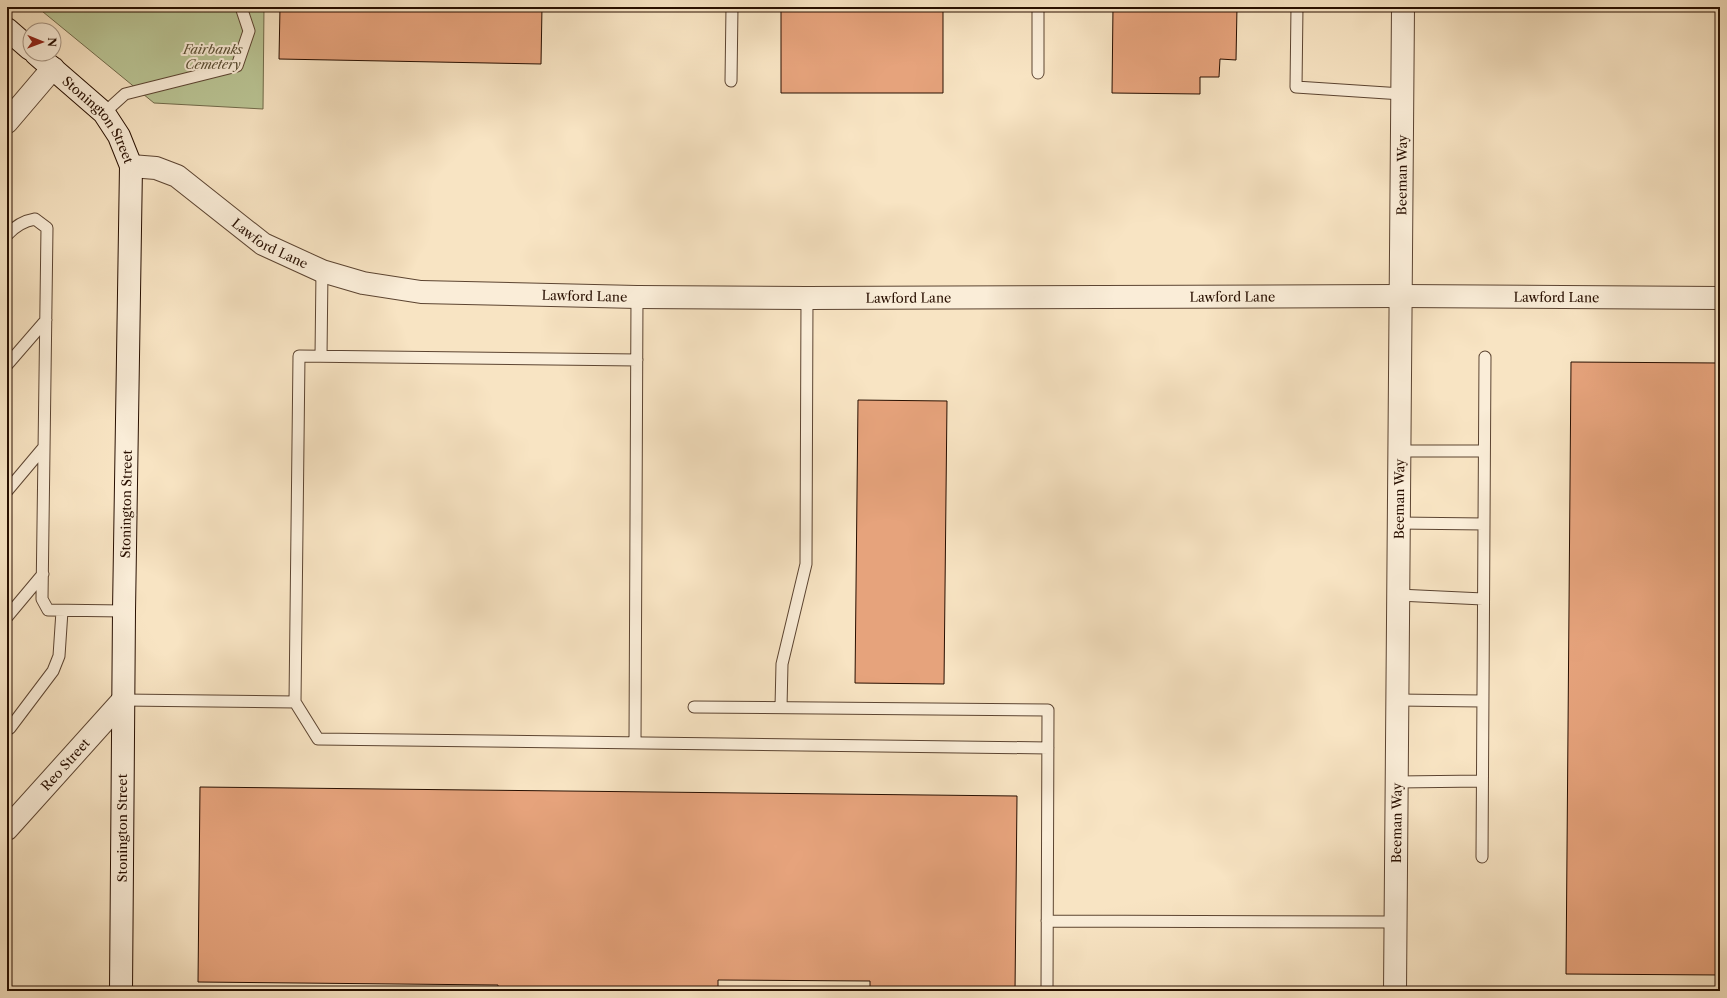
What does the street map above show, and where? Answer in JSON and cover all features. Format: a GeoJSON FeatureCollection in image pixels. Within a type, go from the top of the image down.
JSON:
{"type":"FeatureCollection","features":[{"type":"Feature","properties":{"kind":"street","name":"Beeman Way"},"geometry":{"type":"LineString","coordinates":[[1395,991],[1403,7]]}},
{"type":"Feature","properties":{"kind":"street"},"geometry":{"type":"LineString","coordinates":[[7,29],[22,41]]}},
{"type":"Feature","properties":{"kind":"street"},"geometry":{"type":"LineString","coordinates":[[7,122],[43,62]]}},
{"type":"Feature","properties":{"kind":"street","name":"Stonington Street"},"geometry":{"type":"LineString","coordinates":[[45,62],[104,113],[120,136],[131,166],[124,610],[121,991]]}},
{"type":"Feature","properties":{"kind":"street","name":"Lawford Lane"},"geometry":{"type":"LineString","coordinates":[[131,166],[156,168],[177,176],[263,244],[322,271],[363,283],[421,292],[638,297],[807,298],[1400,296],[1720,298]]}},
{"type":"Feature","properties":{"kind":"street","name":"Reo Street"},"geometry":{"type":"LineString","coordinates":[[7,829],[123,700]]}},
{"type":"Feature","properties":{"kind":"lane"},"geometry":{"type":"LineString","coordinates":[[104,113],[125,94],[237,66],[249,31],[241,7]]}},
{"type":"Feature","properties":{"kind":"lane"},"geometry":{"type":"LineString","coordinates":[[732,7],[732,81]]}},
{"type":"Feature","properties":{"kind":"lane"},"geometry":{"type":"LineString","coordinates":[[1038,7],[1038,73]]}},
{"type":"Feature","properties":{"kind":"lane"},"geometry":{"type":"LineString","coordinates":[[1297,7],[1296,87],[1402,94]]}},
{"type":"Feature","properties":{"kind":"lane"},"geometry":{"type":"LineString","coordinates":[[7,235],[26,220],[35,219],[47,228],[42,599],[48,610],[124,610]]}},
{"type":"Feature","properties":{"kind":"lane"},"geometry":{"type":"LineString","coordinates":[[321,356],[322,271]]}},
{"type":"Feature","properties":{"kind":"lane"},"geometry":{"type":"LineString","coordinates":[[635,743],[638,297]]}},
{"type":"Feature","properties":{"kind":"lane"},"geometry":{"type":"LineString","coordinates":[[782,707],[782,664],[806,564],[807,298]]}},
{"type":"Feature","properties":{"kind":"lane"},"geometry":{"type":"LineString","coordinates":[[7,365],[46,320]]}},
{"type":"Feature","properties":{"kind":"lane"},"geometry":{"type":"LineString","coordinates":[[637,360],[299,356],[295,702],[318,739],[1048,748]]}},
{"type":"Feature","properties":{"kind":"lane"},"geometry":{"type":"LineString","coordinates":[[1482,857],[1485,357]]}},
{"type":"Feature","properties":{"kind":"lane"},"geometry":{"type":"LineString","coordinates":[[7,491],[44,447]]}},
{"type":"Feature","properties":{"kind":"lane"},"geometry":{"type":"LineString","coordinates":[[1399,451],[1484,451]]}},
{"type":"Feature","properties":{"kind":"lane"},"geometry":{"type":"LineString","coordinates":[[1398,523],[1484,524]]}},
{"type":"Feature","properties":{"kind":"lane"},"geometry":{"type":"LineString","coordinates":[[7,617],[43,574]]}},
{"type":"Feature","properties":{"kind":"lane"},"geometry":{"type":"LineString","coordinates":[[1398,595],[1483,599]]}},
{"type":"Feature","properties":{"kind":"lane"},"geometry":{"type":"LineString","coordinates":[[7,730],[53,671],[59,656],[62,611]]}},
{"type":"Feature","properties":{"kind":"lane"},"geometry":{"type":"LineString","coordinates":[[123,700],[295,702]]}},
{"type":"Feature","properties":{"kind":"lane"},"geometry":{"type":"LineString","coordinates":[[1397,700],[1482,701]]}},
{"type":"Feature","properties":{"kind":"lane"},"geometry":{"type":"LineString","coordinates":[[694,707],[1048,710],[1047,991]]}},
{"type":"Feature","properties":{"kind":"lane"},"geometry":{"type":"LineString","coordinates":[[1397,782],[1482,781]]}},
{"type":"Feature","properties":{"kind":"lane"},"geometry":{"type":"LineString","coordinates":[[1047,921],[1396,922]]}},
{"type":"Feature","properties":{"kind":"green space","name":"Fairbanks Cemetery"},"geometry":{"type":"Polygon","coordinates":[[[37,7],[264,7],[263,109],[154,103],[62,28],[62,22],[55,22],[37,7]]]}},
{"type":"Feature","properties":{"kind":"building"},"geometry":{"type":"Polygon","coordinates":[[[280,7],[542,7],[541,64],[279,59],[280,7]]]}},
{"type":"Feature","properties":{"kind":"building"},"geometry":{"type":"Polygon","coordinates":[[[781,7],[943,7],[943,93],[781,93],[781,7]]]}},
{"type":"Feature","properties":{"kind":"building"},"geometry":{"type":"Polygon","coordinates":[[[1113,7],[1237,7],[1236,60],[1220,59],[1219,77],[1200,77],[1200,94],[1112,93],[1113,7]]]}},
{"type":"Feature","properties":{"kind":"building"},"geometry":{"type":"Polygon","coordinates":[[[1571,362],[1720,363],[1720,975],[1566,974],[1571,362]]]}},
{"type":"Feature","properties":{"kind":"building"},"geometry":{"type":"Polygon","coordinates":[[[858,400],[947,401],[944,684],[855,683],[858,400]]]}},
{"type":"Feature","properties":{"kind":"building"},"geometry":{"type":"Polygon","coordinates":[[[200,787],[1017,796],[1015,991],[870,991],[870,981],[718,980],[718,991],[498,991],[498,985],[198,982],[200,787]]]}}]}
